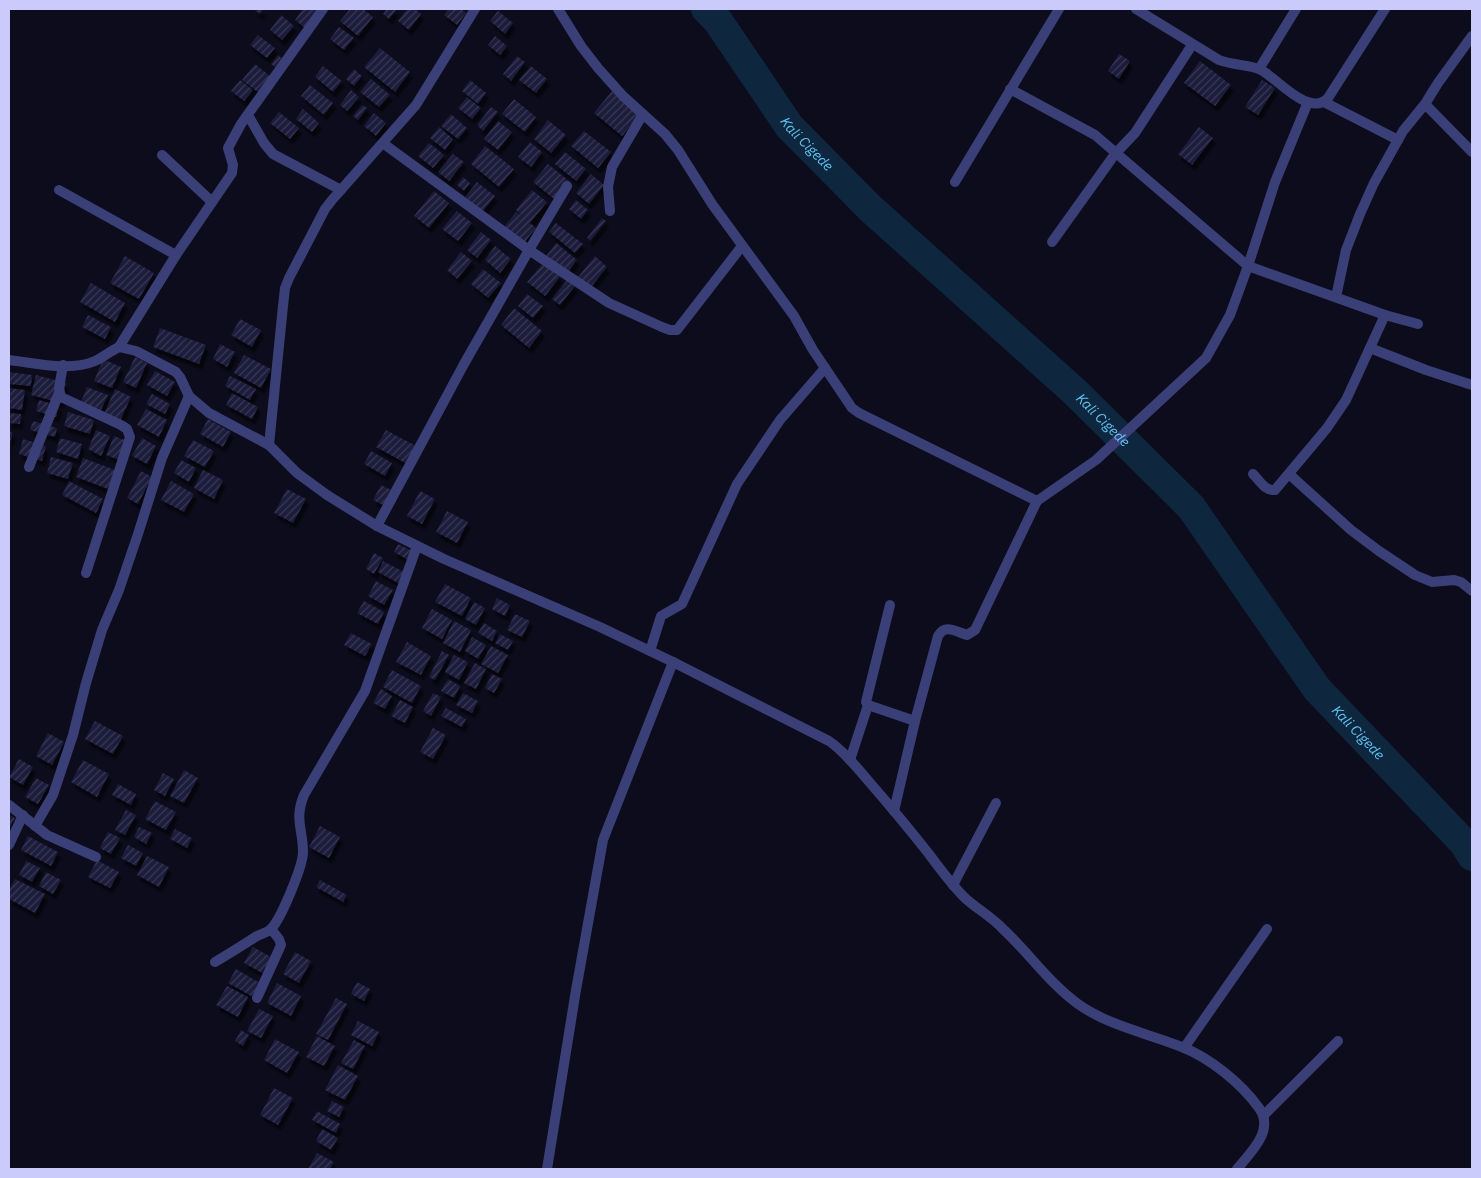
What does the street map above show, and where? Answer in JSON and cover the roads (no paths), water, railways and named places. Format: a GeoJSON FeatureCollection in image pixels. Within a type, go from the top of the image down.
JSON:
{"type":"FeatureCollection","features":[{"type":"Feature","properties":{"kind":"street"},"geometry":{"type":"LineString","coordinates":[[9,360],[78,366],[94,361],[119,347],[176,255],[233,170],[228,148],[241,124],[323,9]]}},
{"type":"Feature","properties":{"kind":"street"},"geometry":{"type":"LineString","coordinates":[[269,445],[285,288],[325,210],[340,190],[384,144],[416,105],[475,9]]}},
{"type":"Feature","properties":{"kind":"street"},"geometry":{"type":"LineString","coordinates":[[558,9],[598,68],[643,114],[666,134],[678,150],[712,204],[794,316],[847,402],[858,413],[1037,501]]}},
{"type":"Feature","properties":{"kind":"street"},"geometry":{"type":"LineString","coordinates":[[954,182],[1059,9]]}},
{"type":"Feature","properties":{"kind":"street"},"geometry":{"type":"LineString","coordinates":[[1136,9],[1219,60],[1231,65],[1259,69],[1297,97],[1308,102],[1324,102],[1398,140]]}},
{"type":"Feature","properties":{"kind":"street"},"geometry":{"type":"LineString","coordinates":[[1259,69],[1296,9]]}},
{"type":"Feature","properties":{"kind":"street"},"geometry":{"type":"LineString","coordinates":[[1324,102],[1385,9]]}},
{"type":"Feature","properties":{"kind":"street"},"geometry":{"type":"LineString","coordinates":[[1336,297],[1346,250],[1374,183],[1403,131],[1425,104],[1472,36]]}},
{"type":"Feature","properties":{"kind":"street"},"geometry":{"type":"LineString","coordinates":[[1052,242],[1115,154],[1135,134],[1192,45]]}},
{"type":"Feature","properties":{"kind":"street"},"geometry":{"type":"LineString","coordinates":[[1010,89],[1065,120],[1086,129],[1248,266],[1385,315],[1418,324]]}},
{"type":"Feature","properties":{"kind":"street"},"geometry":{"type":"LineString","coordinates":[[894,811],[915,721],[941,630],[946,629],[967,635],[975,630],[1037,501],[1096,460],[1206,358],[1230,315],[1275,182],[1308,102]]}},
{"type":"Feature","properties":{"kind":"street"},"geometry":{"type":"LineString","coordinates":[[1425,104],[1472,152]]}},
{"type":"Feature","properties":{"kind":"street"},"geometry":{"type":"LineString","coordinates":[[610,210],[608,187],[612,167],[643,114]]}},
{"type":"Feature","properties":{"kind":"street"},"geometry":{"type":"LineString","coordinates":[[248,115],[264,143],[273,154],[340,190]]}},
{"type":"Feature","properties":{"kind":"street"},"geometry":{"type":"LineString","coordinates":[[384,144],[528,250],[609,303],[662,328],[674,330],[678,328],[742,246]]}},
{"type":"Feature","properties":{"kind":"street"},"geometry":{"type":"LineString","coordinates":[[162,156],[212,202]]}},
{"type":"Feature","properties":{"kind":"street"},"geometry":{"type":"LineString","coordinates":[[377,526],[464,364],[528,250],[567,186]]}},
{"type":"Feature","properties":{"kind":"street"},"geometry":{"type":"LineString","coordinates":[[59,190],[176,255]]}},
{"type":"Feature","properties":{"kind":"street"},"geometry":{"type":"LineString","coordinates":[[1253,474],[1265,488],[1272,491],[1289,474],[1327,428],[1346,400],[1385,315]]}},
{"type":"Feature","properties":{"kind":"street"},"geometry":{"type":"LineString","coordinates":[[119,347],[136,351],[176,372],[189,396],[209,413],[269,445],[297,473],[327,496],[377,526],[673,662],[829,741],[840,749],[894,811],[953,885],[1003,928],[1039,968],[1077,1004],[1119,1025],[1184,1048],[1219,1068],[1257,1106],[1264,1115],[1265,1126],[1263,1135],[1238,1169]]}},
{"type":"Feature","properties":{"kind":"street"},"geometry":{"type":"LineString","coordinates":[[1370,348],[1426,370],[1472,385]]}},
{"type":"Feature","properties":{"kind":"street"},"geometry":{"type":"LineString","coordinates":[[29,468],[59,393],[63,366]]}},
{"type":"Feature","properties":{"kind":"street"},"geometry":{"type":"LineString","coordinates":[[650,651],[659,619],[663,614],[682,604],[736,484],[780,420],[825,368]]}},
{"type":"Feature","properties":{"kind":"street"},"geometry":{"type":"LineString","coordinates":[[59,393],[65,400],[127,429],[130,437],[86,573]]}},
{"type":"Feature","properties":{"kind":"street"},"geometry":{"type":"LineString","coordinates":[[35,826],[53,795],[73,735],[102,630],[119,590],[162,458],[189,396]]}},
{"type":"Feature","properties":{"kind":"street"},"geometry":{"type":"LineString","coordinates":[[1289,474],[1350,530],[1386,556],[1428,580],[1437,582],[1454,580],[1461,582],[1472,591]]}},
{"type":"Feature","properties":{"kind":"street"},"geometry":{"type":"LineString","coordinates":[[215,962],[271,929],[299,873],[303,860],[303,842],[299,824],[299,806],[365,691],[417,546]]}},
{"type":"Feature","properties":{"kind":"street"},"geometry":{"type":"LineString","coordinates":[[850,760],[868,705],[866,698],[890,605]]}},
{"type":"Feature","properties":{"kind":"street"},"geometry":{"type":"LineString","coordinates":[[547,1169],[603,840],[673,662]]}},
{"type":"Feature","properties":{"kind":"street"},"geometry":{"type":"LineString","coordinates":[[868,705],[915,721]]}},
{"type":"Feature","properties":{"kind":"street"},"geometry":{"type":"LineString","coordinates":[[953,885],[996,803]]}},
{"type":"Feature","properties":{"kind":"street"},"geometry":{"type":"LineString","coordinates":[[9,805],[35,826],[60,842],[96,857]]}},
{"type":"Feature","properties":{"kind":"street"},"geometry":{"type":"LineString","coordinates":[[9,845],[23,815]]}},
{"type":"Feature","properties":{"kind":"street"},"geometry":{"type":"LineString","coordinates":[[257,998],[281,945],[271,929]]}},
{"type":"Feature","properties":{"kind":"street"},"geometry":{"type":"LineString","coordinates":[[1184,1048],[1267,929]]}},
{"type":"Feature","properties":{"kind":"street"},"geometry":{"type":"LineString","coordinates":[[1264,1115],[1338,1041]]}},
{"type":"Feature","properties":{"kind":"waterway","name":"Kali Cigede"},"geometry":{"type":"LineString","coordinates":[[706,9],[718,21],[789,126],[870,208],[1075,392],[1191,507],[1317,689],[1464,843],[1472,856]]}}]}
